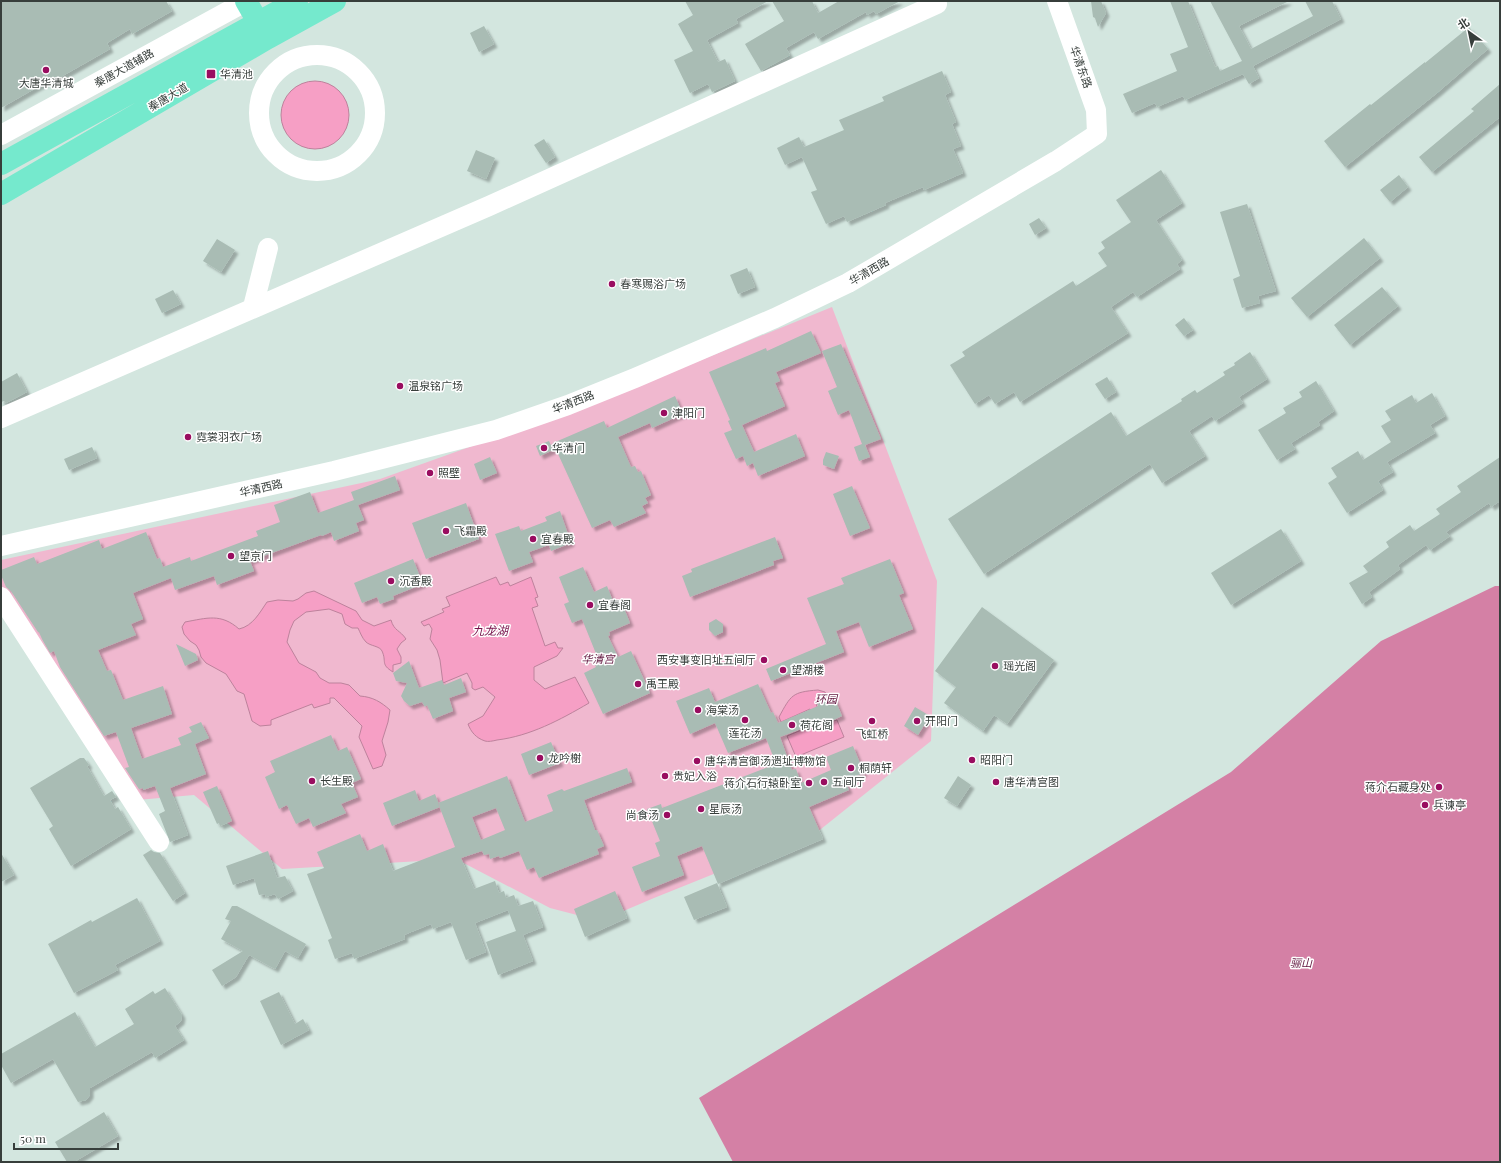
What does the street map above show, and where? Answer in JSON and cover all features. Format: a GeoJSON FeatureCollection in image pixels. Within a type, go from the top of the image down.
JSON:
{"type":"FeatureCollection","features":[{"type":"Feature","properties":{"kind":"main road"},"geometry":{"type":"LineString","coordinates":[[247,1],[263,30]]}},
{"type":"Feature","properties":{"kind":"main road","name":"秦唐大道"},"geometry":{"type":"LineString","coordinates":[[1,194],[263,30],[297,1]]}},
{"type":"Feature","properties":{"kind":"main road","name":"秦唐大道"},"geometry":{"type":"LineString","coordinates":[[1,164],[263,30],[335,1]]}},
{"type":"Feature","properties":{"kind":"street","name":"秦唐大道辅路"},"geometry":{"type":"LineString","coordinates":[[1,136],[247,1]]}},
{"type":"Feature","properties":{"kind":"street"},"geometry":{"type":"LineString","coordinates":[[1,418],[510,196],[938,4],[936,1]]}},
{"type":"Feature","properties":{"kind":"street","name":"华清东路"},"geometry":{"type":"LineString","coordinates":[[1057,1],[1096,110],[1098,134]]}},
{"type":"Feature","properties":{"kind":"street"},"geometry":{"type":"LineString","coordinates":[[312,55],[332,56],[350,65],[365,79],[374,97],[376,117],[371,137],[360,154],[344,166],[324,172],[306,171],[288,165],[274,154],[264,138],[259,121],[259,102],[266,85],[277,71],[292,60],[312,55]]}},
{"type":"Feature","properties":{"kind":"street","name":"华清西路"},"geometry":{"type":"LineString","coordinates":[[1,546],[334,472],[496,430],[568,405],[775,318],[848,284],[1056,161],[1098,134]]}},
{"type":"Feature","properties":{"kind":"street"},"geometry":{"type":"LineString","coordinates":[[253,307],[268,248]]}},
{"type":"Feature","properties":{"kind":"street"},"geometry":{"type":"LineString","coordinates":[[1,597],[159,842]]}},
{"type":"Feature","properties":{"kind":"green space","name":"华清宫"},"geometry":{"type":"Polygon","coordinates":[[[832,307],[937,581],[931,741],[816,833],[600,921],[550,908],[456,859],[282,869],[194,795],[137,800],[1,590],[1,560],[380,479],[615,395],[832,307]]]}},
{"type":"Feature","properties":{"kind":"green space","name":"骊山"},"geometry":{"type":"Polygon","coordinates":[[[1495,586],[1500,586],[1500,1162],[733,1162],[699,1098],[1231,772],[1381,641],[1495,586]]]}},
{"type":"Feature","properties":{"kind":"water"},"geometry":{"type":"Polygon","coordinates":[[[315,81],[328,84],[339,91],[346,102],[349,115],[346,128],[339,139],[328,146],[315,149],[302,146],[291,139],[284,128],[281,115],[284,102],[291,91],[302,84],[315,81]]]}},
{"type":"Feature","properties":{"kind":"water","name":"九龙湖"},"geometry":{"type":"Polygon","coordinates":[[[496,577],[500,585],[508,582],[510,586],[531,577],[538,597],[535,598],[538,606],[532,608],[545,646],[555,642],[558,648],[563,648],[557,656],[534,667],[534,680],[545,689],[575,677],[589,703],[556,721],[533,731],[509,738],[485,741],[472,732],[468,724],[483,716],[495,697],[483,687],[475,690],[472,688],[472,683],[467,673],[443,683],[440,660],[437,650],[430,639],[432,629],[429,624],[424,626],[421,622],[444,612],[442,609],[450,606],[446,597],[496,577]]]}},
{"type":"Feature","properties":{"kind":"water"},"geometry":{"type":"Polygon","coordinates":[[[314,591],[356,611],[362,620],[374,626],[391,620],[395,628],[406,639],[397,649],[401,657],[401,663],[393,665],[393,672],[386,667],[381,649],[366,642],[358,628],[352,628],[345,624],[342,614],[329,609],[306,612],[294,621],[287,642],[299,663],[316,672],[320,678],[329,683],[349,685],[360,696],[369,697],[376,700],[390,710],[382,741],[386,755],[382,766],[373,769],[359,737],[362,726],[334,698],[330,698],[330,703],[314,708],[312,704],[271,720],[271,725],[260,726],[252,721],[244,694],[237,691],[226,674],[206,663],[201,657],[196,645],[184,634],[182,627],[185,622],[207,618],[226,621],[239,629],[252,622],[267,602],[278,600],[293,601],[306,593],[314,591]]]}},
{"type":"Feature","properties":{"kind":"water"},"geometry":{"type":"Polygon","coordinates":[[[818,690],[825,692],[828,699],[816,704],[824,724],[837,720],[844,737],[796,757],[787,736],[816,724],[810,709],[781,722],[779,717],[786,704],[793,696],[803,692],[818,690]]]}},
{"type":"Feature","properties":{"kind":"building","name":"大唐华清城"},"geometry":{"type":"Polygon","coordinates":[[[1,1],[166,1],[172,11],[132,34],[130,29],[107,43],[110,49],[59,78],[57,76],[1,108],[1,1]]]}},
{"type":"Feature","properties":{"kind":"building"},"geometry":{"type":"Polygon","coordinates":[[[685,1],[768,1],[736,19],[738,23],[707,40],[718,62],[725,59],[735,81],[712,92],[708,84],[690,93],[674,60],[693,51],[678,24],[693,15],[685,1]]]}},
{"type":"Feature","properties":{"kind":"building"},"geometry":{"type":"Polygon","coordinates":[[[772,1],[812,1],[818,13],[839,1],[900,1],[876,14],[874,11],[867,15],[866,12],[818,39],[814,32],[786,48],[790,55],[761,71],[745,44],[784,21],[772,1]]]}},
{"type":"Feature","properties":{"kind":"building"},"geometry":{"type":"Polygon","coordinates":[[[1091,1],[1101,1],[1106,13],[1098,27],[1095,18],[1093,17],[1091,1]]]}},
{"type":"Feature","properties":{"kind":"building"},"geometry":{"type":"Polygon","coordinates":[[[1170,1],[1188,1],[1215,67],[1218,66],[1220,71],[1242,61],[1210,1],[1289,1],[1239,26],[1251,49],[1313,16],[1305,1],[1332,1],[1341,19],[1253,66],[1259,78],[1249,84],[1243,74],[1185,100],[1183,96],[1157,107],[1155,103],[1132,113],[1123,94],[1177,71],[1170,54],[1188,47],[1170,1]]]}},
{"type":"Feature","properties":{"kind":"building"},"geometry":{"type":"Polygon","coordinates":[[[484,26],[494,44],[479,52],[470,33],[484,26]]]}},
{"type":"Feature","properties":{"kind":"building"},"geometry":{"type":"Polygon","coordinates":[[[1469,27],[1488,49],[1437,93],[1345,167],[1324,141],[1469,27]]]}},
{"type":"Feature","properties":{"kind":"building"},"geometry":{"type":"Polygon","coordinates":[[[942,71],[951,92],[945,95],[956,122],[952,124],[961,146],[953,149],[963,173],[924,190],[923,187],[885,203],[886,205],[847,222],[844,216],[826,224],[811,192],[817,190],[802,157],[785,165],[777,148],[799,137],[804,147],[844,130],[839,120],[884,101],[882,97],[942,71]]]}},
{"type":"Feature","properties":{"kind":"building"},"geometry":{"type":"Polygon","coordinates":[[[1500,84],[1500,117],[1432,172],[1419,157],[1474,111],[1471,109],[1500,84]]]}},
{"type":"Feature","properties":{"kind":"building"},"geometry":{"type":"Polygon","coordinates":[[[544,139],[555,157],[546,163],[534,145],[544,139]]]}},
{"type":"Feature","properties":{"kind":"building"},"geometry":{"type":"Polygon","coordinates":[[[476,150],[495,158],[486,179],[467,171],[476,150]]]}},
{"type":"Feature","properties":{"kind":"building"},"geometry":{"type":"Polygon","coordinates":[[[1161,170],[1182,203],[1156,220],[1182,260],[1177,264],[1180,269],[1137,297],[1133,292],[1111,307],[1128,333],[1020,402],[1014,392],[995,404],[989,395],[975,404],[950,365],[965,356],[962,352],[1073,281],[1076,286],[1107,266],[1098,253],[1105,248],[1101,242],[1131,222],[1116,200],[1161,170]]]}},
{"type":"Feature","properties":{"kind":"building"},"geometry":{"type":"Polygon","coordinates":[[[1399,175],[1408,187],[1390,202],[1380,190],[1399,175]]]}},
{"type":"Feature","properties":{"kind":"building"},"geometry":{"type":"Polygon","coordinates":[[[1247,204],[1276,291],[1258,296],[1260,303],[1242,308],[1233,279],[1240,276],[1220,212],[1247,204]]]}},
{"type":"Feature","properties":{"kind":"building"},"geometry":{"type":"Polygon","coordinates":[[[1039,218],[1046,228],[1035,235],[1029,224],[1039,218]]]}},
{"type":"Feature","properties":{"kind":"building"},"geometry":{"type":"Polygon","coordinates":[[[1364,238],[1380,258],[1307,317],[1291,298],[1364,238]]]}},
{"type":"Feature","properties":{"kind":"building"},"geometry":{"type":"Polygon","coordinates":[[[217,239],[235,250],[221,272],[203,261],[217,239]]]}},
{"type":"Feature","properties":{"kind":"building"},"geometry":{"type":"Polygon","coordinates":[[[747,268],[755,287],[738,294],[730,275],[747,268]]]}},
{"type":"Feature","properties":{"kind":"building"},"geometry":{"type":"Polygon","coordinates":[[[1382,287],[1398,306],[1350,345],[1334,325],[1382,287]]]}},
{"type":"Feature","properties":{"kind":"building"},"geometry":{"type":"Polygon","coordinates":[[[173,290],[181,304],[162,313],[155,299],[173,290]]]}},
{"type":"Feature","properties":{"kind":"building"},"geometry":{"type":"Polygon","coordinates":[[[1184,318],[1193,330],[1184,336],[1175,325],[1184,318]]]}},
{"type":"Feature","properties":{"kind":"building"},"geometry":{"type":"Polygon","coordinates":[[[811,331],[821,353],[776,372],[780,381],[775,383],[785,406],[742,425],[754,452],[796,434],[805,456],[758,476],[753,463],[747,466],[743,456],[736,459],[724,433],[732,430],[728,421],[730,420],[709,372],[766,348],[767,351],[811,331]]]}},
{"type":"Feature","properties":{"kind":"building"},"geometry":{"type":"Polygon","coordinates":[[[841,344],[881,439],[865,445],[870,457],[859,461],[854,447],[862,444],[849,410],[838,415],[828,391],[837,387],[822,351],[841,344]]]}},
{"type":"Feature","properties":{"kind":"building"},"geometry":{"type":"Polygon","coordinates":[[[1250,352],[1267,379],[1239,397],[1243,403],[1215,421],[1212,416],[1189,431],[1205,456],[1162,483],[1150,464],[984,574],[948,519],[1111,412],[1126,436],[1182,401],[1181,399],[1195,390],[1197,393],[1225,375],[1223,372],[1235,365],[1234,363],[1250,352]]]}},
{"type":"Feature","properties":{"kind":"building"},"geometry":{"type":"Polygon","coordinates":[[[17,373],[27,392],[6,403],[4,401],[1,402],[1,382],[17,373]]]}},
{"type":"Feature","properties":{"kind":"building"},"geometry":{"type":"Polygon","coordinates":[[[1107,377],[1116,392],[1105,399],[1095,384],[1107,377]]]}},
{"type":"Feature","properties":{"kind":"building"},"geometry":{"type":"Polygon","coordinates":[[[1316,381],[1334,411],[1318,422],[1320,425],[1291,443],[1295,449],[1277,460],[1258,430],[1286,413],[1283,408],[1302,397],[1299,392],[1316,381]]]}},
{"type":"Feature","properties":{"kind":"building"},"geometry":{"type":"Polygon","coordinates":[[[1432,393],[1445,416],[1430,425],[1435,433],[1387,462],[1393,472],[1378,481],[1383,490],[1347,513],[1328,483],[1337,477],[1331,468],[1358,451],[1363,460],[1391,442],[1381,426],[1391,420],[1385,411],[1412,395],[1416,403],[1432,393]]]}},
{"type":"Feature","properties":{"kind":"building"},"geometry":{"type":"Polygon","coordinates":[[[675,396],[683,414],[652,428],[650,423],[618,437],[631,467],[635,466],[638,472],[641,471],[651,495],[645,498],[648,503],[642,506],[646,513],[614,527],[610,520],[592,528],[553,443],[604,421],[607,428],[675,396]]]}},
{"type":"Feature","properties":{"kind":"building","name":"华清门"},"geometry":{"type":"Polygon","coordinates":[[[549,441],[553,450],[540,456],[536,446],[549,441]]]}},
{"type":"Feature","properties":{"kind":"building"},"geometry":{"type":"Polygon","coordinates":[[[92,447],[97,458],[69,470],[64,459],[92,447]]]}},
{"type":"Feature","properties":{"kind":"building"},"geometry":{"type":"Polygon","coordinates":[[[826,452],[839,456],[834,469],[823,465],[826,452]]]}},
{"type":"Feature","properties":{"kind":"building"},"geometry":{"type":"Polygon","coordinates":[[[490,457],[497,473],[480,480],[474,464],[490,457]]]}},
{"type":"Feature","properties":{"kind":"building"},"geometry":{"type":"Polygon","coordinates":[[[1500,457],[1500,501],[1491,507],[1489,503],[1446,532],[1450,536],[1430,550],[1426,545],[1398,565],[1400,569],[1369,592],[1372,597],[1362,604],[1349,583],[1368,572],[1363,566],[1389,547],[1386,542],[1410,525],[1414,531],[1440,514],[1436,509],[1461,492],[1457,486],[1500,457]]]}},
{"type":"Feature","properties":{"kind":"building"},"geometry":{"type":"Polygon","coordinates":[[[395,476],[400,490],[358,505],[364,520],[356,523],[359,531],[334,541],[331,532],[250,561],[254,571],[217,585],[214,576],[175,590],[171,578],[133,593],[143,619],[131,624],[136,635],[98,650],[107,671],[111,670],[123,700],[163,686],[172,714],[131,728],[142,759],[181,745],[178,738],[192,732],[189,727],[201,722],[209,738],[195,744],[206,774],[170,788],[188,835],[170,842],[159,814],[165,811],[155,786],[143,790],[143,788],[139,789],[125,768],[129,767],[116,732],[104,736],[60,667],[54,651],[50,653],[39,632],[11,591],[6,587],[1,575],[1,570],[34,557],[37,564],[99,540],[102,549],[146,532],[157,559],[160,558],[163,567],[190,557],[191,561],[258,536],[256,531],[280,522],[274,505],[310,492],[318,513],[354,500],[351,492],[395,476]]]}},
{"type":"Feature","properties":{"kind":"building"},"geometry":{"type":"Polygon","coordinates":[[[852,486],[870,528],[850,536],[833,494],[852,486]]]}},
{"type":"Feature","properties":{"kind":"building","name":"飞霜殿"},"geometry":{"type":"Polygon","coordinates":[[[466,503],[479,539],[426,559],[412,523],[466,503]]]}},
{"type":"Feature","properties":{"kind":"building","name":"宜春殿"},"geometry":{"type":"Polygon","coordinates":[[[560,511],[571,543],[551,551],[549,545],[529,552],[533,562],[509,571],[495,534],[519,526],[521,531],[547,521],[545,517],[560,511]]]}},
{"type":"Feature","properties":{"kind":"building"},"geometry":{"type":"Polygon","coordinates":[[[1281,529],[1301,561],[1231,605],[1211,573],[1281,529]]]}},
{"type":"Feature","properties":{"kind":"building"},"geometry":{"type":"Polygon","coordinates":[[[775,537],[783,558],[773,561],[774,565],[690,597],[682,576],[692,572],[691,569],[775,537]]]}},
{"type":"Feature","properties":{"kind":"building","name":"沉香殿"},"geometry":{"type":"Polygon","coordinates":[[[413,559],[423,584],[393,596],[394,599],[380,604],[377,597],[362,603],[354,583],[413,559]]]}},
{"type":"Feature","properties":{"kind":"building"},"geometry":{"type":"Polygon","coordinates":[[[890,559],[904,593],[899,595],[913,629],[869,647],[859,622],[836,631],[844,652],[771,681],[766,669],[826,644],[807,598],[844,584],[841,578],[890,559]]]}},
{"type":"Feature","properties":{"kind":"building"},"geometry":{"type":"Polygon","coordinates":[[[583,567],[594,592],[607,586],[615,606],[622,603],[630,623],[609,632],[610,635],[608,636],[618,657],[631,651],[650,693],[603,714],[584,673],[596,667],[594,663],[599,661],[582,619],[572,623],[564,604],[569,602],[559,577],[583,567]]]}},
{"type":"Feature","properties":{"kind":"building","name":"瑶光阁"},"geometry":{"type":"Polygon","coordinates":[[[982,607],[1054,660],[1007,724],[994,715],[983,731],[944,703],[956,687],[935,671],[982,607]]]}},
{"type":"Feature","properties":{"kind":"building"},"geometry":{"type":"Polygon","coordinates":[[[716,619],[723,624],[723,632],[715,636],[709,630],[709,623],[716,619]]]}},
{"type":"Feature","properties":{"kind":"building"},"geometry":{"type":"Polygon","coordinates":[[[176,644],[196,654],[198,660],[185,666],[176,644]]]}},
{"type":"Feature","properties":{"kind":"building"},"geometry":{"type":"Polygon","coordinates":[[[409,661],[419,688],[442,680],[444,685],[461,678],[466,692],[449,698],[453,711],[433,719],[427,705],[425,707],[422,702],[410,706],[404,701],[401,696],[407,683],[396,681],[393,673],[409,661]]]}},
{"type":"Feature","properties":{"kind":"building"},"geometry":{"type":"Polygon","coordinates":[[[758,684],[771,713],[773,712],[778,723],[818,706],[817,704],[834,697],[842,716],[825,724],[824,720],[780,737],[792,770],[796,769],[801,783],[831,770],[826,757],[853,746],[864,773],[845,781],[849,790],[809,807],[823,839],[718,884],[702,846],[677,856],[684,875],[642,892],[632,867],[660,856],[655,843],[660,841],[647,809],[661,804],[662,808],[776,764],[766,738],[728,753],[715,723],[690,734],[676,701],[709,688],[715,702],[758,684]]]}},
{"type":"Feature","properties":{"kind":"building","name":"开阳门"},"geometry":{"type":"Polygon","coordinates":[[[915,707],[930,716],[918,735],[904,726],[915,707]]]}},
{"type":"Feature","properties":{"kind":"building","name":"长生殿"},"geometry":{"type":"Polygon","coordinates":[[[331,735],[338,751],[347,747],[361,779],[352,783],[358,797],[341,804],[346,813],[313,827],[309,818],[296,824],[287,805],[279,809],[265,777],[275,772],[270,761],[331,735]]]}},
{"type":"Feature","properties":{"kind":"building","name":"龙吟榭"},"geometry":{"type":"Polygon","coordinates":[[[551,742],[560,763],[529,775],[521,754],[551,742]]]}},
{"type":"Feature","properties":{"kind":"building"},"geometry":{"type":"Polygon","coordinates":[[[80,758],[84,758],[89,765],[87,766],[104,796],[112,791],[116,797],[110,800],[115,809],[118,807],[131,829],[71,866],[49,829],[53,826],[30,788],[80,758]]]}},
{"type":"Feature","properties":{"kind":"building"},"geometry":{"type":"Polygon","coordinates":[[[627,768],[632,782],[584,800],[595,830],[597,830],[604,846],[597,849],[599,854],[539,878],[534,867],[527,870],[519,851],[500,858],[499,856],[490,859],[489,854],[484,855],[482,851],[461,858],[474,889],[495,881],[499,893],[504,891],[506,898],[514,895],[518,906],[533,901],[543,927],[523,935],[533,961],[498,975],[486,942],[516,931],[508,910],[475,923],[486,952],[466,960],[451,922],[433,929],[431,924],[404,935],[405,939],[354,959],[352,953],[335,959],[328,940],[332,938],[307,874],[324,868],[317,852],[360,834],[367,851],[383,844],[393,871],[455,847],[438,803],[507,776],[525,822],[553,811],[547,795],[562,789],[564,791],[627,768]],[[496,808],[472,817],[481,840],[505,830],[496,808]]]}},
{"type":"Feature","properties":{"kind":"building"},"geometry":{"type":"Polygon","coordinates":[[[958,776],[971,785],[957,806],[944,798],[958,776]]]}},
{"type":"Feature","properties":{"kind":"building"},"geometry":{"type":"Polygon","coordinates":[[[217,786],[232,821],[220,826],[219,823],[217,824],[203,792],[217,786]]]}},
{"type":"Feature","properties":{"kind":"building"},"geometry":{"type":"Polygon","coordinates":[[[415,790],[419,801],[435,794],[440,807],[392,826],[383,803],[415,790]]]}},
{"type":"Feature","properties":{"kind":"building"},"geometry":{"type":"Polygon","coordinates":[[[151,850],[160,853],[185,893],[173,901],[143,855],[151,850]]]}},
{"type":"Feature","properties":{"kind":"building"},"geometry":{"type":"Polygon","coordinates":[[[268,851],[277,878],[285,876],[293,891],[278,899],[275,894],[266,897],[265,894],[259,895],[254,878],[233,885],[226,866],[268,851]]]}},
{"type":"Feature","properties":{"kind":"building"},"geometry":{"type":"Polygon","coordinates":[[[1,853],[14,875],[1,882],[1,853]]]}},
{"type":"Feature","properties":{"kind":"building"},"geometry":{"type":"Polygon","coordinates":[[[717,883],[727,907],[694,920],[684,897],[717,883]]]}},
{"type":"Feature","properties":{"kind":"building"},"geometry":{"type":"Polygon","coordinates":[[[615,891],[627,918],[585,937],[574,909],[615,891]]]}},
{"type":"Feature","properties":{"kind":"building"},"geometry":{"type":"Polygon","coordinates":[[[137,898],[160,941],[115,965],[118,970],[74,993],[48,944],[91,920],[92,922],[137,898]]]}},
{"type":"Feature","properties":{"kind":"building"},"geometry":{"type":"Polygon","coordinates":[[[232,906],[237,906],[306,944],[298,958],[285,951],[275,969],[249,955],[236,977],[222,986],[212,970],[243,951],[221,939],[231,921],[225,919],[232,906]]]}},
{"type":"Feature","properties":{"kind":"building"},"geometry":{"type":"Polygon","coordinates":[[[165,988],[182,1015],[181,1021],[175,1026],[184,1040],[155,1058],[152,1052],[90,1088],[90,1095],[86,1100],[78,1102],[53,1059],[11,1083],[1,1065],[1,1054],[75,1012],[95,1047],[134,1024],[125,1009],[153,991],[155,994],[165,988]]]}},
{"type":"Feature","properties":{"kind":"building"},"geometry":{"type":"Polygon","coordinates":[[[279,992],[295,1024],[303,1019],[309,1030],[281,1045],[260,1001],[279,992]]]}},
{"type":"Feature","properties":{"kind":"building"},"geometry":{"type":"Polygon","coordinates":[[[104,1112],[118,1136],[74,1162],[67,1162],[55,1142],[104,1112]]]}},
{"type":"Feature","properties":{"kind":"place","name":"大唐华清城"},"geometry":{"type":"Point","coordinates":[46,70]}},
{"type":"Feature","properties":{"kind":"place","name":"华清池"},"geometry":{"type":"Point","coordinates":[211,74]}},
{"type":"Feature","properties":{"kind":"place","name":"春寒赐浴广场"},"geometry":{"type":"Point","coordinates":[612,284]}},
{"type":"Feature","properties":{"kind":"place","name":"温泉铭广场"},"geometry":{"type":"Point","coordinates":[400,386]}},
{"type":"Feature","properties":{"kind":"place","name":"津阳门"},"geometry":{"type":"Point","coordinates":[664,413]}},
{"type":"Feature","properties":{"kind":"place","name":"霓裳羽衣广场"},"geometry":{"type":"Point","coordinates":[188,437]}},
{"type":"Feature","properties":{"kind":"place","name":"华清门"},"geometry":{"type":"Point","coordinates":[544,448]}},
{"type":"Feature","properties":{"kind":"place","name":"照壁"},"geometry":{"type":"Point","coordinates":[430,473]}},
{"type":"Feature","properties":{"kind":"place","name":"飞霜殿"},"geometry":{"type":"Point","coordinates":[446,531]}},
{"type":"Feature","properties":{"kind":"place","name":"宜春殿"},"geometry":{"type":"Point","coordinates":[533,539]}},
{"type":"Feature","properties":{"kind":"place","name":"望京门"},"geometry":{"type":"Point","coordinates":[231,556]}},
{"type":"Feature","properties":{"kind":"place","name":"沉香殿"},"geometry":{"type":"Point","coordinates":[391,581]}},
{"type":"Feature","properties":{"kind":"place","name":"宜春阁"},"geometry":{"type":"Point","coordinates":[590,605]}},
{"type":"Feature","properties":{"kind":"place","name":"西安事变旧址五间厅"},"geometry":{"type":"Point","coordinates":[764,660]}},
{"type":"Feature","properties":{"kind":"place","name":"瑶光阁"},"geometry":{"type":"Point","coordinates":[995,666]}},
{"type":"Feature","properties":{"kind":"place","name":"望湖楼"},"geometry":{"type":"Point","coordinates":[783,670]}},
{"type":"Feature","properties":{"kind":"place","name":"禹王殿"},"geometry":{"type":"Point","coordinates":[638,684]}},
{"type":"Feature","properties":{"kind":"place","name":"海棠汤"},"geometry":{"type":"Point","coordinates":[698,710]}},
{"type":"Feature","properties":{"kind":"place","name":"莲花汤"},"geometry":{"type":"Point","coordinates":[745,720]}},
{"type":"Feature","properties":{"kind":"place","name":"飞虹桥"},"geometry":{"type":"Point","coordinates":[872,721]}},
{"type":"Feature","properties":{"kind":"place","name":"开阳门"},"geometry":{"type":"Point","coordinates":[917,721]}},
{"type":"Feature","properties":{"kind":"place","name":"荷花阁"},"geometry":{"type":"Point","coordinates":[792,725]}},
{"type":"Feature","properties":{"kind":"place","name":"龙吟榭"},"geometry":{"type":"Point","coordinates":[540,758]}},
{"type":"Feature","properties":{"kind":"place","name":"昭阳门"},"geometry":{"type":"Point","coordinates":[972,760]}},
{"type":"Feature","properties":{"kind":"place","name":"唐华清宫御汤遗址博物馆"},"geometry":{"type":"Point","coordinates":[697,761]}},
{"type":"Feature","properties":{"kind":"place","name":"桐荫轩"},"geometry":{"type":"Point","coordinates":[851,768]}},
{"type":"Feature","properties":{"kind":"place","name":"贵妃入浴"},"geometry":{"type":"Point","coordinates":[665,776]}},
{"type":"Feature","properties":{"kind":"place","name":"长生殿"},"geometry":{"type":"Point","coordinates":[312,781]}},
{"type":"Feature","properties":{"kind":"place","name":"五间厅"},"geometry":{"type":"Point","coordinates":[824,782]}},
{"type":"Feature","properties":{"kind":"place","name":"唐华清宫图"},"geometry":{"type":"Point","coordinates":[996,782]}},
{"type":"Feature","properties":{"kind":"place","name":"蒋介石行辕卧室"},"geometry":{"type":"Point","coordinates":[809,783]}},
{"type":"Feature","properties":{"kind":"place","name":"蒋介石藏身处"},"geometry":{"type":"Point","coordinates":[1439,787]}},
{"type":"Feature","properties":{"kind":"place","name":"兵谏亭"},"geometry":{"type":"Point","coordinates":[1425,805]}},
{"type":"Feature","properties":{"kind":"place","name":"星辰汤"},"geometry":{"type":"Point","coordinates":[701,809]}},
{"type":"Feature","properties":{"kind":"place","name":"尚食汤"},"geometry":{"type":"Point","coordinates":[667,815]}},
{"type":"Feature","properties":{"kind":"park label","name":"环园"},"geometry":{"type":"Point","coordinates":[826,699]}}]}
